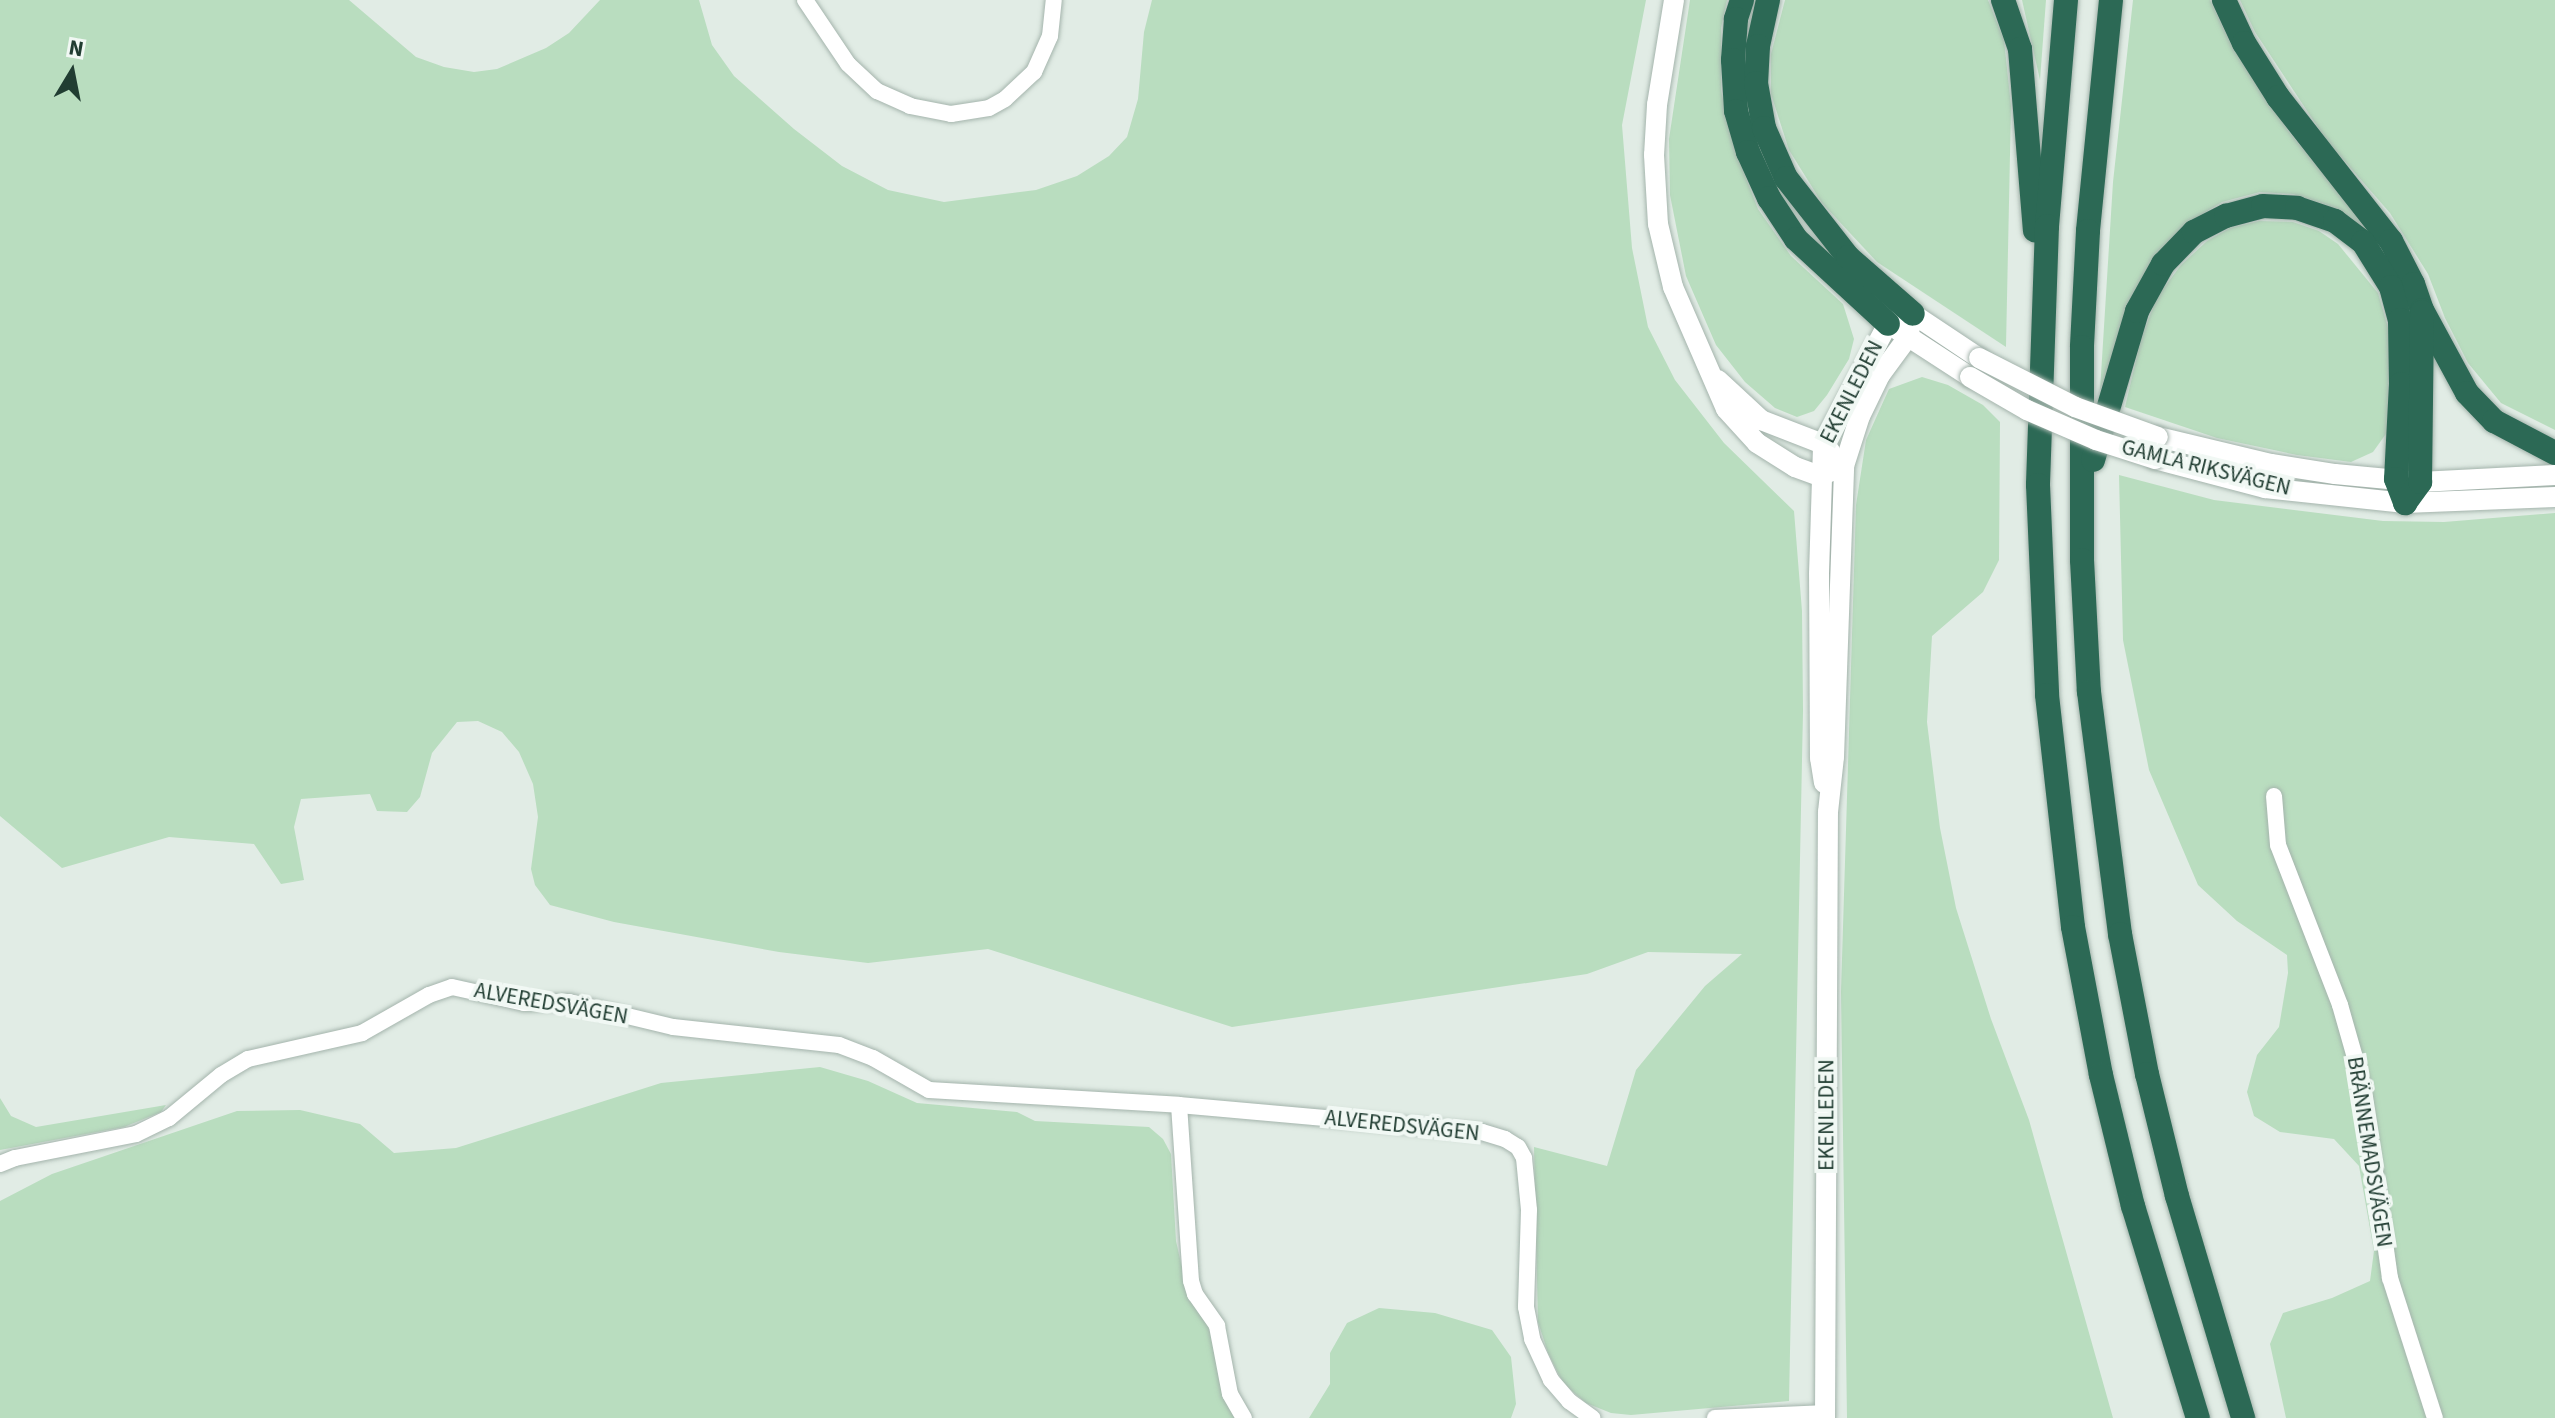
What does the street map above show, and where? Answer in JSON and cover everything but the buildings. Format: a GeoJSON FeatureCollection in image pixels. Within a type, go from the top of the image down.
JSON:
{"type":"FeatureCollection","features":[{"type":"Feature","properties":{"kind":"highway"},"geometry":{"type":"LineString","coordinates":[[1742,0],[1736,19],[1733,60],[1736,111],[1753,164],[1769,198],[1796,239],[1903,325]]}},
{"type":"Feature","properties":{"kind":"highway"},"geometry":{"type":"LineString","coordinates":[[1768,0],[1758,46],[1756,83],[1764,128],[1786,178],[1903,325]]}},
{"type":"Feature","properties":{"kind":"highway"},"geometry":{"type":"LineString","coordinates":[[2003,0],[2020,49],[2043,327]]}},
{"type":"Feature","properties":{"kind":"highway"},"geometry":{"type":"LineString","coordinates":[[2066,0],[2047,226],[2043,327],[2039,561],[2048,709],[2073,927],[2101,1075],[2133,1206],[2198,1418]]}},
{"type":"Feature","properties":{"kind":"highway"},"geometry":{"type":"LineString","coordinates":[[2111,0],[2088,231],[2082,347],[2081,502],[2089,692],[2120,934],[2147,1074],[2177,1196],[2243,1418]]}},
{"type":"Feature","properties":{"kind":"highway"},"geometry":{"type":"LineString","coordinates":[[2224,0],[2244,43],[2278,97],[2391,241],[2422,310],[2467,393],[2494,421],[2555,453]]}},
{"type":"Feature","properties":{"kind":"highway"},"geometry":{"type":"LineString","coordinates":[[2081,502],[2137,311],[2163,264],[2194,232],[2226,216],[2263,206],[2297,208],[2335,221],[2363,242],[2391,287],[2400,320],[2401,384],[2396,479],[2405,503]]}},
{"type":"Feature","properties":{"kind":"highway"},"geometry":{"type":"LineString","coordinates":[[2405,503],[2420,482],[2422,310]]}},
{"type":"Feature","properties":{"kind":"street"},"geometry":{"type":"LineString","coordinates":[[805,0],[848,64],[869,85],[910,106],[951,114],[989,108],[1005,99],[1034,72],[1050,36],[1054,0]]}},
{"type":"Feature","properties":{"kind":"street"},"geometry":{"type":"LineString","coordinates":[[1674,0],[1657,105],[1654,155],[1658,224],[1673,287],[1726,409],[1757,443],[1795,467],[1820,476],[1844,466],[1823,444],[1761,420],[1712,374]]}},
{"type":"Feature","properties":{"kind":"street","name":"GAMLA RIKSVÄGEN"},"geometry":{"type":"LineString","coordinates":[[1903,325],[1974,368],[2027,410],[2096,440],[2155,459],[2265,488],[2405,503],[2555,497]]}},
{"type":"Feature","properties":{"kind":"street","name":"EKENLEDEN"},"geometry":{"type":"LineString","coordinates":[[1828,812],[1820,758],[1820,476],[1823,444],[1903,325]]}},
{"type":"Feature","properties":{"kind":"street","name":"EKENLEDEN"},"geometry":{"type":"LineString","coordinates":[[1825,1416],[1828,812],[1834,757],[1844,466],[1860,416],[1903,325]]}},
{"type":"Feature","properties":{"kind":"street","name":"GAMLA RIKSVÄGEN"},"geometry":{"type":"LineString","coordinates":[[1974,368],[2158,437],[2271,464],[2420,482],[2555,475]]}},
{"type":"Feature","properties":{"kind":"street","name":"BRÄNNEMADSVÄGEN"},"geometry":{"type":"LineString","coordinates":[[2274,796],[2278,845],[2340,1005],[2363,1086],[2390,1278],[2435,1418]]}},
{"type":"Feature","properties":{"kind":"street","name":"ALVEREDSVÄGEN"},"geometry":{"type":"LineString","coordinates":[[0,1164],[15,1158],[136,1134],[169,1118],[221,1075],[248,1059],[362,1033],[429,995],[452,987],[524,1003],[569,1002],[673,1027],[839,1045],[873,1058],[929,1090],[1179,1105],[1482,1132],[1518,1147],[1528,1175],[1526,1307],[1532,1339],[1551,1380],[1569,1401],[1592,1418]]}},
{"type":"Feature","properties":{"kind":"street"},"geometry":{"type":"LineString","coordinates":[[1179,1105],[1191,1281],[1195,1294],[1217,1326],[1230,1394],[1244,1418]]}},
{"type":"Feature","properties":{"kind":"street"},"geometry":{"type":"LineString","coordinates":[[1715,1418],[1825,1416]]}},
{"type":"Feature","properties":{"kind":"green space"},"geometry":{"type":"Polygon","coordinates":[[[0,0],[349,0],[416,57],[444,67],[474,72],[497,69],[546,48],[569,33],[600,0],[699,0],[712,45],[734,76],[794,129],[842,166],[888,190],[944,202],[1036,190],[1077,176],[1109,156],[1127,137],[1138,99],[1144,32],[1152,0],[1646,0],[1622,125],[1632,248],[1648,327],[1675,380],[1724,443],[1794,511],[1802,611],[1803,711],[1789,1401],[1631,1415],[1611,1413],[1586,1403],[1563,1383],[1548,1353],[1538,1322],[1534,1147],[1607,1166],[1636,1070],[1705,986],[1742,954],[1648,952],[1587,974],[1232,1027],[988,949],[868,963],[779,952],[614,922],[550,905],[535,885],[531,869],[538,817],[533,784],[519,752],[502,732],[478,721],[457,722],[432,753],[420,797],[407,812],[377,811],[370,794],[301,799],[294,827],[304,880],[281,884],[254,844],[169,837],[62,868],[0,816],[0,0]]]}},
{"type":"Feature","properties":{"kind":"green space"},"geometry":{"type":"Polygon","coordinates":[[[1690,0],[1727,0],[1721,28],[1721,91],[1737,155],[1758,209],[1791,256],[1843,304],[1854,339],[1849,359],[1827,395],[1814,411],[1797,417],[1775,408],[1745,382],[1716,345],[1686,276],[1670,195],[1669,139],[1690,0]]]}},
{"type":"Feature","properties":{"kind":"green space"},"geometry":{"type":"Polygon","coordinates":[[[1785,0],[1988,0],[2004,40],[2011,106],[2006,347],[1877,262],[1822,203],[1789,150],[1771,94],[1771,54],[1785,0]]]}},
{"type":"Feature","properties":{"kind":"green space"},"geometry":{"type":"Polygon","coordinates":[[[2022,0],[2046,0],[2040,80],[2022,0]]]}},
{"type":"Feature","properties":{"kind":"green space"},"geometry":{"type":"Polygon","coordinates":[[[2133,0],[2210,0],[2229,40],[2289,132],[2372,233],[2327,205],[2293,194],[2260,192],[2222,202],[2186,224],[2121,331],[2100,391],[2113,182],[2133,0]]]}},
{"type":"Feature","properties":{"kind":"green space"},"geometry":{"type":"Polygon","coordinates":[[[2240,0],[2555,0],[2555,430],[2501,403],[2468,363],[2445,318],[2428,274],[2390,213],[2327,141],[2255,32],[2240,0]]]}},
{"type":"Feature","properties":{"kind":"green space"},"geometry":{"type":"Polygon","coordinates":[[[2259,221],[2293,222],[2319,231],[2338,244],[2378,293],[2391,338],[2388,431],[2373,452],[2351,462],[2297,455],[2217,438],[2125,407],[2141,339],[2157,297],[2181,265],[2207,241],[2230,228],[2259,221]]]}},
{"type":"Feature","properties":{"kind":"green space"},"geometry":{"type":"Polygon","coordinates":[[[1922,377],[1948,385],[1983,405],[2000,422],[1999,560],[1983,592],[1932,636],[1927,722],[1940,828],[1956,908],[1991,1019],[2029,1120],[2113,1418],[1847,1418],[1841,992],[1856,505],[1866,440],[1889,389],[1922,377]]]}},
{"type":"Feature","properties":{"kind":"green space"},"geometry":{"type":"Polygon","coordinates":[[[2119,475],[2214,500],[2383,521],[2444,522],[2555,513],[2555,1418],[2286,1418],[2270,1344],[2283,1313],[2332,1298],[2370,1281],[2374,1251],[2359,1166],[2334,1139],[2280,1132],[2254,1116],[2247,1092],[2257,1055],[2279,1027],[2288,973],[2287,955],[2237,921],[2198,885],[2149,770],[2123,640],[2119,475]]]}},
{"type":"Feature","properties":{"kind":"green space"},"geometry":{"type":"Polygon","coordinates":[[[820,1067],[868,1081],[917,1103],[1017,1112],[1035,1121],[1149,1127],[1163,1139],[1171,1154],[1176,1241],[1188,1294],[1208,1322],[1222,1393],[1236,1418],[0,1418],[0,1201],[52,1174],[237,1111],[300,1110],[360,1124],[394,1153],[456,1148],[661,1083],[820,1067]]]}},
{"type":"Feature","properties":{"kind":"green space"},"geometry":{"type":"Polygon","coordinates":[[[0,1098],[11,1116],[36,1127],[166,1105],[161,1112],[124,1127],[0,1150],[0,1098]]]}},
{"type":"Feature","properties":{"kind":"green space"},"geometry":{"type":"Polygon","coordinates":[[[1379,1308],[1435,1313],[1492,1330],[1511,1357],[1516,1404],[1511,1418],[1309,1418],[1330,1384],[1330,1353],[1347,1323],[1379,1308]]]}}]}
